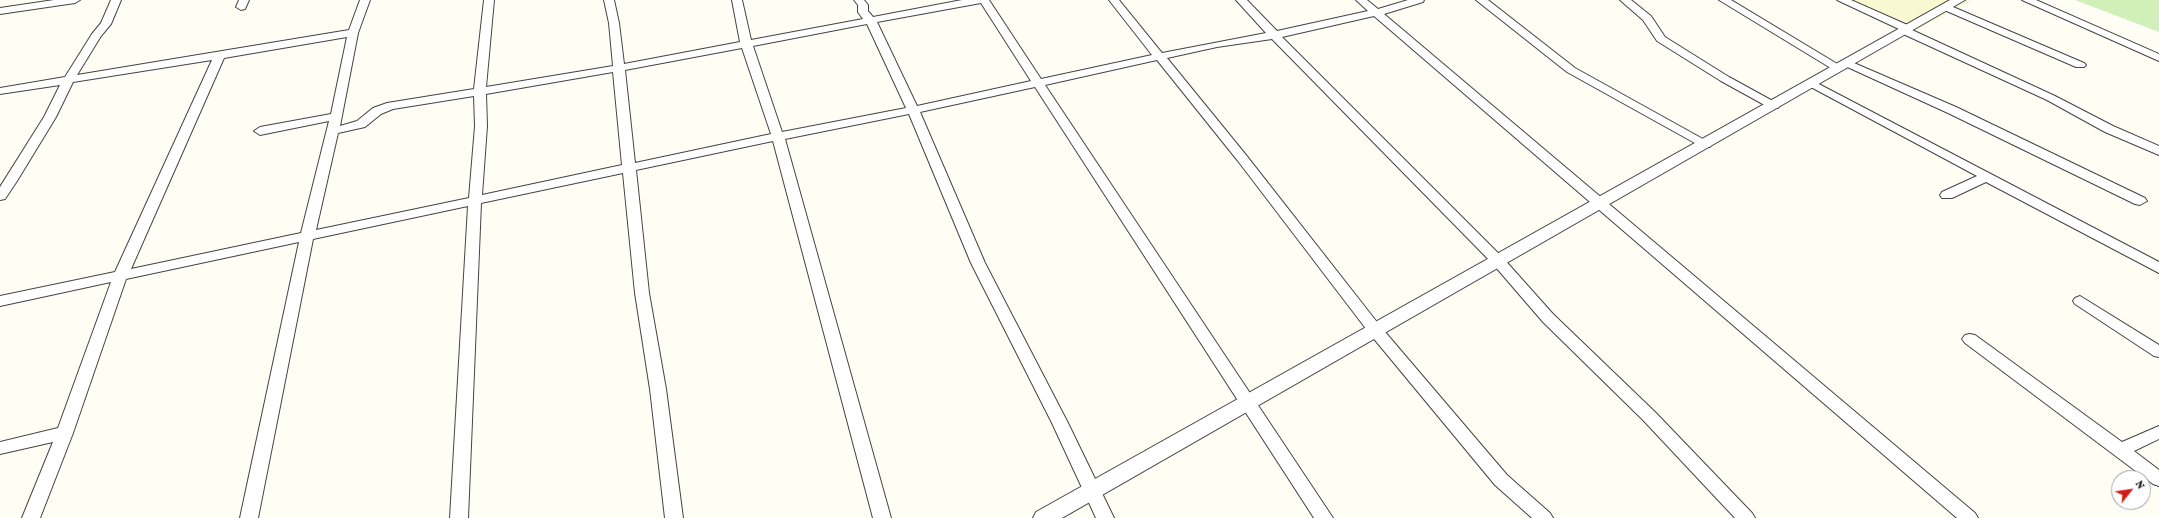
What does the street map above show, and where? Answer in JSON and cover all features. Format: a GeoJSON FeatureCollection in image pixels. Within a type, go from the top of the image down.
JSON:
{"type":"FeatureCollection","features":[{"type":"Feature","properties":{"kind":"street"},"geometry":{"type":"LineString","coordinates":[[0,11],[74,0]]}},
{"type":"Feature","properties":{"kind":"street"},"geometry":{"type":"LineString","coordinates":[[0,196],[11,181],[50,117],[70,79],[97,34],[106,24],[116,0]]}},
{"type":"Feature","properties":{"kind":"street"},"geometry":{"type":"LineString","coordinates":[[249,518],[307,237],[333,131],[353,33],[365,0]]}},
{"type":"Feature","properties":{"kind":"street"},"geometry":{"type":"LineString","coordinates":[[459,518],[475,201],[481,126],[480,91],[489,0]]}},
{"type":"Feature","properties":{"kind":"street"},"geometry":{"type":"LineString","coordinates":[[609,0],[614,23],[624,135],[630,168],[642,294],[658,389],[674,518]]}},
{"type":"Feature","properties":{"kind":"street"},"geometry":{"type":"LineString","coordinates":[[737,0],[746,43],[778,137],[882,518]]}},
{"type":"Feature","properties":{"kind":"street"},"geometry":{"type":"LineString","coordinates":[[859,0],[863,5],[863,12],[871,21],[913,110],[978,263],[1053,409],[1105,518]]}},
{"type":"Feature","properties":{"kind":"street"},"geometry":{"type":"LineString","coordinates":[[333,131],[361,124],[377,111],[390,106],[619,68],[979,0]]}},
{"type":"Feature","properties":{"kind":"street"},"geometry":{"type":"LineString","coordinates":[[984,0],[1011,38],[1037,84],[1324,518]]}},
{"type":"Feature","properties":{"kind":"street"},"geometry":{"type":"LineString","coordinates":[[1114,0],[1242,158],[1375,330],[1501,480],[1544,518]]}},
{"type":"Feature","properties":{"kind":"street"},"geometry":{"type":"LineString","coordinates":[[1241,0],[1498,261],[1548,318],[1649,416],[1746,518]]}},
{"type":"Feature","properties":{"kind":"street"},"geometry":{"type":"LineString","coordinates":[[1361,0],[1969,518]]}},
{"type":"Feature","properties":{"kind":"street"},"geometry":{"type":"LineString","coordinates":[[0,301],[1037,84],[1160,58],[1217,44],[1274,35],[1375,13],[1419,0]]}},
{"type":"Feature","properties":{"kind":"street"},"geometry":{"type":"LineString","coordinates":[[1481,0],[1532,38],[1571,70],[1706,144]]}},
{"type":"Feature","properties":{"kind":"street"},"geometry":{"type":"LineString","coordinates":[[1625,0],[1647,18],[1654,31],[1661,39],[1725,79],[1774,106]]}},
{"type":"Feature","properties":{"kind":"street"},"geometry":{"type":"LineString","coordinates":[[1724,0],[1842,66],[1952,110],[2140,201]]}},
{"type":"Feature","properties":{"kind":"street"},"geometry":{"type":"LineString","coordinates":[[1842,0],[2051,98],[2109,129],[2159,151]]}},
{"type":"Feature","properties":{"kind":"street"},"geometry":{"type":"LineString","coordinates":[[2026,0],[2159,58]]}},
{"type":"Feature","properties":{"kind":"street"},"geometry":{"type":"LineString","coordinates":[[1044,518],[1953,4],[2080,65]]}},
{"type":"Feature","properties":{"kind":"street"},"geometry":{"type":"LineString","coordinates":[[0,90],[219,56],[353,33]]}},
{"type":"Feature","properties":{"kind":"street"},"geometry":{"type":"LineString","coordinates":[[31,518],[98,344],[120,277],[219,56]]}},
{"type":"Feature","properties":{"kind":"street"},"geometry":{"type":"LineString","coordinates":[[1813,84],[2159,268]]}},
{"type":"Feature","properties":{"kind":"street"},"geometry":{"type":"LineString","coordinates":[[260,131],[336,116]]}},
{"type":"Feature","properties":{"kind":"street"},"geometry":{"type":"LineString","coordinates":[[1947,195],[1988,176]]}},
{"type":"Feature","properties":{"kind":"street"},"geometry":{"type":"LineString","coordinates":[[2080,301],[2159,352]]}},
{"type":"Feature","properties":{"kind":"street"},"geometry":{"type":"LineString","coordinates":[[1970,339],[2159,479]]}},
{"type":"Feature","properties":{"kind":"street"},"geometry":{"type":"LineString","coordinates":[[2121,450],[2159,432]]}},
{"type":"Feature","properties":{"kind":"street"},"geometry":{"type":"LineString","coordinates":[[0,448],[65,433]]}},
{"type":"Feature","properties":{"kind":"green space"},"geometry":{"type":"Polygon","coordinates":[[[1847,0],[1971,0],[1917,30],[1847,0]]]}},
{"type":"Feature","properties":{"kind":"green space"},"geometry":{"type":"Polygon","coordinates":[[[2075,0],[2159,0],[2159,32],[2075,0]]]}}]}
